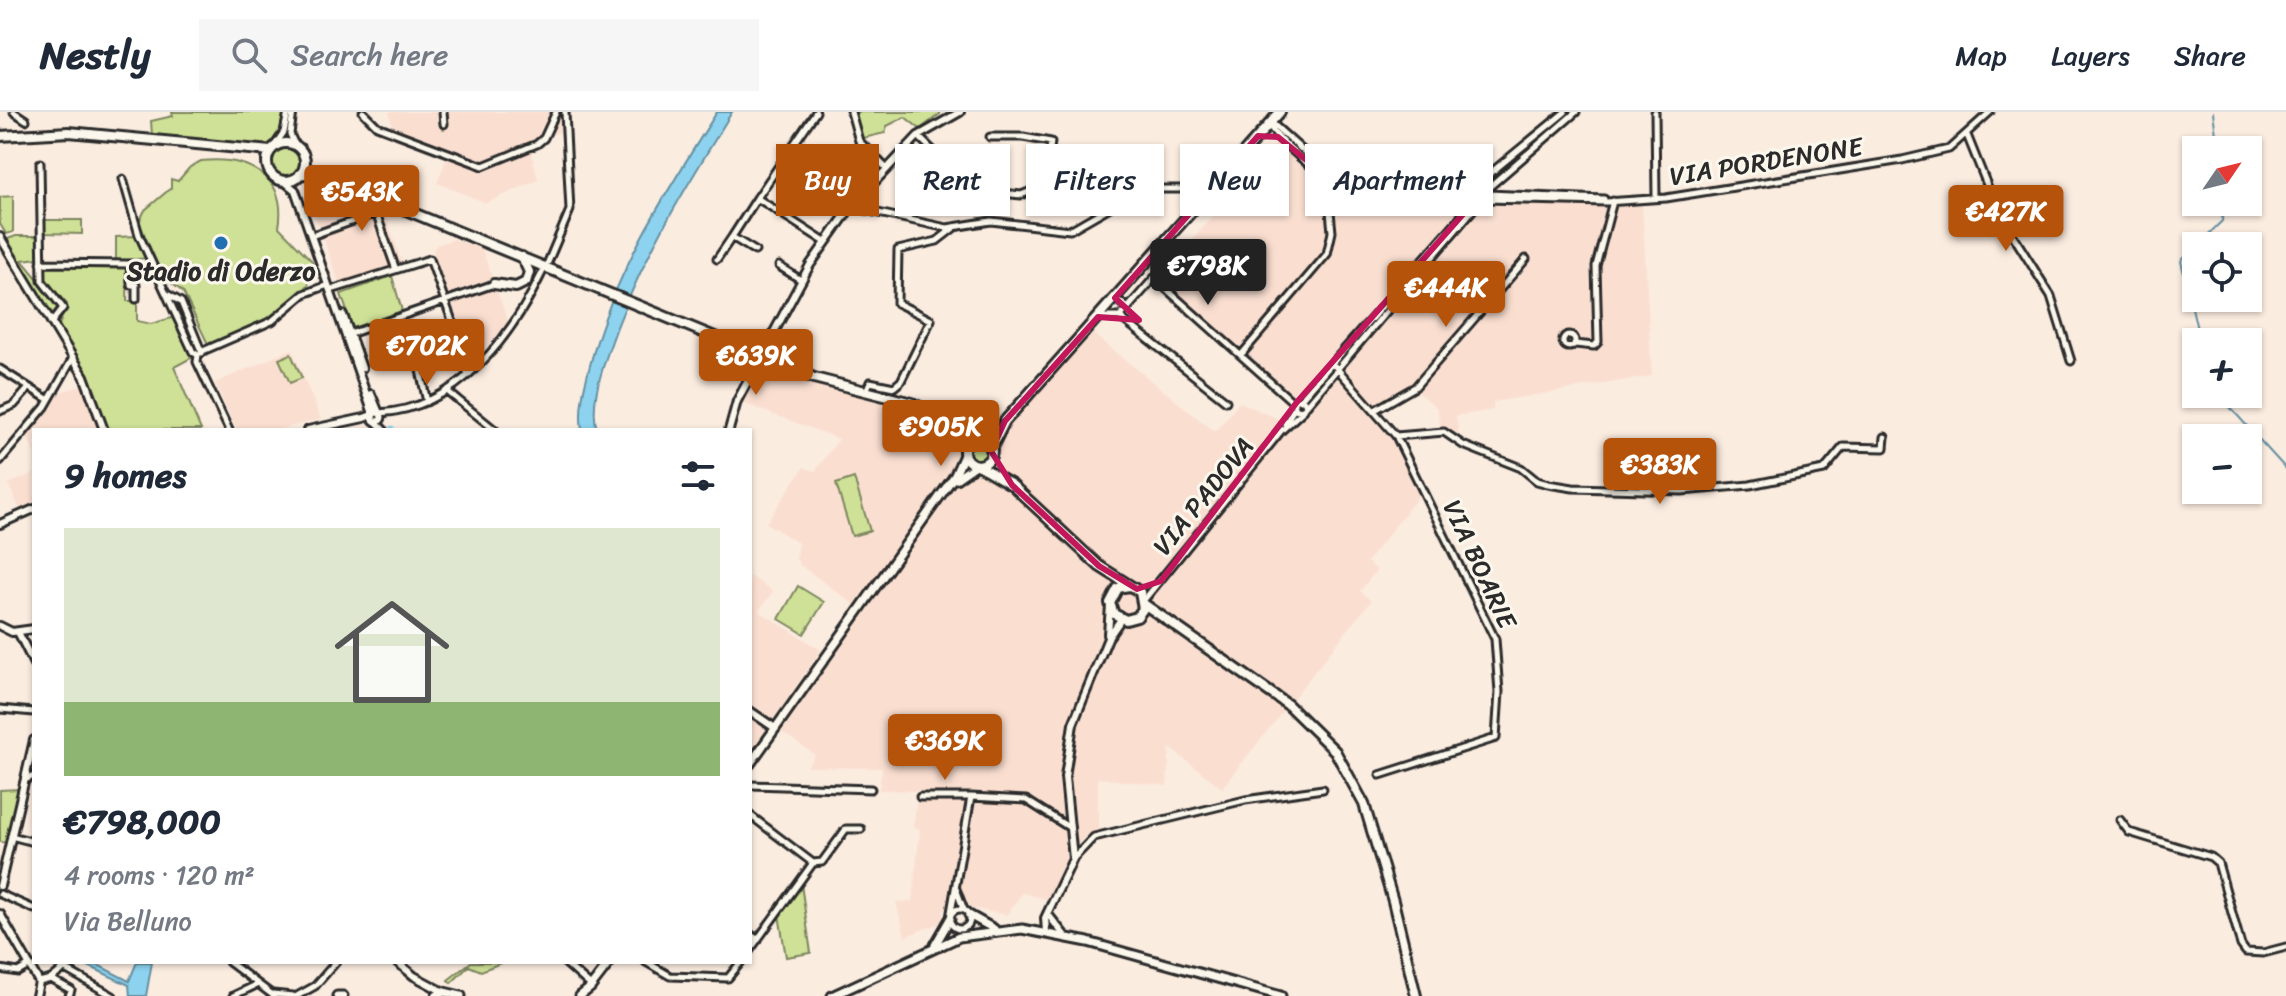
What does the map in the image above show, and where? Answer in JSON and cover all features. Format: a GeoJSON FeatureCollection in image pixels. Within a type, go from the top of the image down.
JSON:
{"type":"FeatureCollection","features":[{"type":"Feature","properties":{"kind":"main road"},"geometry":{"type":"LineString","coordinates":[[1251,144],[1281,112]]}},
{"type":"Feature","properties":{"kind":"main road"},"geometry":{"type":"LineString","coordinates":[[0,136],[69,132],[244,151],[295,145],[305,161],[321,175],[814,378],[925,408],[952,426],[978,437],[991,450],[998,468],[1012,485],[1099,566],[1133,588],[1165,621],[1215,652],[1288,705],[1335,751],[1364,804],[1396,911],[1413,996]]}},
{"type":"Feature","properties":{"kind":"main road"},"geometry":{"type":"LineString","coordinates":[[273,148],[267,163],[271,174],[284,181],[299,175],[321,175]]}},
{"type":"Feature","properties":{"kind":"main road"},"geometry":{"type":"LineString","coordinates":[[244,151],[267,163]]}},
{"type":"Feature","properties":{"kind":"main road"},"geometry":{"type":"LineString","coordinates":[[299,175],[305,161]]}},
{"type":"Feature","properties":{"kind":"main road"},"geometry":{"type":"LineString","coordinates":[[941,494],[963,472],[989,459],[1005,421],[1186,216]]}},
{"type":"Feature","properties":{"kind":"main road"},"geometry":{"type":"LineString","coordinates":[[494,284],[516,287],[526,282],[529,272],[521,257]]}},
{"type":"Feature","properties":{"kind":"main road"},"geometry":{"type":"LineString","coordinates":[[752,761],[941,494],[966,443],[1005,421]]}},
{"type":"Feature","properties":{"kind":"main road"},"geometry":{"type":"LineString","coordinates":[[952,426],[964,452],[977,465],[1012,485]]}},
{"type":"Feature","properties":{"kind":"main road"},"geometry":{"type":"LineString","coordinates":[[1099,566],[1113,592],[1110,605],[1121,619],[1137,617],[1165,621]]}},
{"type":"Feature","properties":{"kind":"main road"},"geometry":{"type":"LineString","coordinates":[[1113,592],[1133,588]]}},
{"type":"Feature","properties":{"kind":"main road"},"geometry":{"type":"LineString","coordinates":[[1137,617],[1144,602]]}},
{"type":"Feature","properties":{"kind":"main road"},"geometry":{"type":"LineString","coordinates":[[967,913],[996,930]]}},
{"type":"Feature","properties":{"kind":"main road"},"geometry":{"type":"LineString","coordinates":[[931,949],[950,918]]}},
{"type":"Feature","properties":{"kind":"main road"},"geometry":{"type":"LineString","coordinates":[[832,996],[970,934],[1029,929],[1065,936],[1281,996]]}},
{"type":"Feature","properties":{"kind":"main road"},"geometry":{"type":"LineString","coordinates":[[580,996],[590,990],[609,964]]}},
{"type":"Feature","properties":{"kind":"main road"},"geometry":{"type":"LineString","coordinates":[[441,995],[461,996]]}},
{"type":"Feature","properties":{"kind":"street"},"geometry":{"type":"LineString","coordinates":[[14,112],[26,120]]}},
{"type":"Feature","properties":{"kind":"street"},"geometry":{"type":"LineString","coordinates":[[291,112],[290,134],[295,145]]}},
{"type":"Feature","properties":{"kind":"street"},"geometry":{"type":"LineString","coordinates":[[273,148],[284,132],[291,112]]}},
{"type":"Feature","properties":{"kind":"street"},"geometry":{"type":"LineString","coordinates":[[443,112],[444,124]]}},
{"type":"Feature","properties":{"kind":"street"},"geometry":{"type":"LineString","coordinates":[[365,115],[377,126],[483,166],[537,144],[544,138],[556,112]]}},
{"type":"Feature","properties":{"kind":"street"},"geometry":{"type":"LineString","coordinates":[[548,262],[570,210],[565,112]]}},
{"type":"Feature","properties":{"kind":"street"},"geometry":{"type":"LineString","coordinates":[[793,144],[816,112]]}},
{"type":"Feature","properties":{"kind":"street"},"geometry":{"type":"LineString","coordinates":[[851,112],[861,144]]}},
{"type":"Feature","properties":{"kind":"street"},"geometry":{"type":"LineString","coordinates":[[879,178],[918,136],[960,112]]}},
{"type":"Feature","properties":{"kind":"street"},"geometry":{"type":"LineString","coordinates":[[1281,112],[1283,131]]}},
{"type":"Feature","properties":{"kind":"street"},"geometry":{"type":"LineString","coordinates":[[1493,171],[1565,112]]}},
{"type":"Feature","properties":{"kind":"street"},"geometry":{"type":"LineString","coordinates":[[1493,189],[1576,112]]}},
{"type":"Feature","properties":{"kind":"street"},"geometry":{"type":"LineString","coordinates":[[1655,112],[1656,198]]}},
{"type":"Feature","properties":{"kind":"street","name":"VIA PORDENONE"},"geometry":{"type":"LineString","coordinates":[[1493,194],[1613,201],[1656,198],[1902,160],[1949,149],[1990,112]]}},
{"type":"Feature","properties":{"kind":"street"},"geometry":{"type":"LineString","coordinates":[[1270,124],[1283,131],[1305,152]]}},
{"type":"Feature","properties":{"kind":"street"},"geometry":{"type":"LineString","coordinates":[[1270,124],[1278,137],[1305,157]]}},
{"type":"Feature","properties":{"kind":"street"},"geometry":{"type":"LineString","coordinates":[[1967,135],[1997,210],[2051,296],[2071,361]]}},
{"type":"Feature","properties":{"kind":"street"},"geometry":{"type":"LineString","coordinates":[[918,136],[973,190],[1025,195],[1031,191],[1051,162],[1051,142],[1023,137],[990,137]]}},
{"type":"Feature","properties":{"kind":"street"},"geometry":{"type":"LineString","coordinates":[[1258,136],[1278,137]]}},
{"type":"Feature","properties":{"kind":"street"},"geometry":{"type":"LineString","coordinates":[[879,161],[887,169]]}},
{"type":"Feature","properties":{"kind":"street"},"geometry":{"type":"LineString","coordinates":[[40,163],[42,281],[63,308],[51,323]]}},
{"type":"Feature","properties":{"kind":"street"},"geometry":{"type":"LineString","coordinates":[[717,259],[776,169]]}},
{"type":"Feature","properties":{"kind":"street"},"geometry":{"type":"LineString","coordinates":[[299,175],[313,235]]}},
{"type":"Feature","properties":{"kind":"street"},"geometry":{"type":"LineString","coordinates":[[123,179],[132,217],[172,307],[198,353]]}},
{"type":"Feature","properties":{"kind":"street"},"geometry":{"type":"LineString","coordinates":[[284,181],[294,187],[383,428]]}},
{"type":"Feature","properties":{"kind":"street"},"geometry":{"type":"LineString","coordinates":[[879,215],[955,227],[991,221],[1070,230],[1117,203],[1154,189],[1180,189]]}},
{"type":"Feature","properties":{"kind":"street"},"geometry":{"type":"LineString","coordinates":[[757,198],[825,242]]}},
{"type":"Feature","properties":{"kind":"street"},"geometry":{"type":"LineString","coordinates":[[1575,344],[1594,346],[1598,342],[1596,266],[1613,201]]}},
{"type":"Feature","properties":{"kind":"street"},"geometry":{"type":"LineString","coordinates":[[313,235],[376,213],[395,267]]}},
{"type":"Feature","properties":{"kind":"street"},"geometry":{"type":"LineString","coordinates":[[730,428],[737,401],[801,280],[844,216]]}},
{"type":"Feature","properties":{"kind":"street"},"geometry":{"type":"LineString","coordinates":[[1241,355],[1327,254],[1332,232],[1330,216]]}},
{"type":"Feature","properties":{"kind":"street"},"geometry":{"type":"LineString","coordinates":[[1281,431],[1305,408],[1335,366],[1464,216]]}},
{"type":"Feature","properties":{"kind":"street"},"geometry":{"type":"LineString","coordinates":[[866,391],[870,382],[894,387],[901,381],[931,320],[898,304],[898,250],[937,241],[955,227]]}},
{"type":"Feature","properties":{"kind":"street"},"geometry":{"type":"LineString","coordinates":[[0,237],[2,246],[84,376],[103,428]]}},
{"type":"Feature","properties":{"kind":"street"},"geometry":{"type":"LineString","coordinates":[[732,237],[755,251]]}},
{"type":"Feature","properties":{"kind":"street"},"geometry":{"type":"LineString","coordinates":[[198,353],[272,321],[304,294],[430,259],[466,360],[467,373]]}},
{"type":"Feature","properties":{"kind":"street"},"geometry":{"type":"LineString","coordinates":[[1375,410],[1415,387],[1526,259]]}},
{"type":"Feature","properties":{"kind":"street"},"geometry":{"type":"LineString","coordinates":[[41,263],[130,264],[131,285],[136,285],[136,299]]}},
{"type":"Feature","properties":{"kind":"street"},"geometry":{"type":"LineString","coordinates":[[779,266],[801,280]]}},
{"type":"Feature","properties":{"kind":"street"},"geometry":{"type":"LineString","coordinates":[[317,428],[377,418],[427,402],[447,391],[511,329],[543,271]]}},
{"type":"Feature","properties":{"kind":"street"},"geometry":{"type":"LineString","coordinates":[[1098,317],[1118,317],[1154,278],[1305,408]]}},
{"type":"Feature","properties":{"kind":"street"},"geometry":{"type":"LineString","coordinates":[[348,334],[494,284]]}},
{"type":"Feature","properties":{"kind":"street"},"geometry":{"type":"LineString","coordinates":[[167,294],[182,303],[198,353],[197,362],[228,428]]}},
{"type":"Feature","properties":{"kind":"street"},"geometry":{"type":"LineString","coordinates":[[1112,301],[1128,308]]}},
{"type":"Feature","properties":{"kind":"street"},"geometry":{"type":"LineString","coordinates":[[1112,301],[1118,317],[1226,401]]}},
{"type":"Feature","properties":{"kind":"street"},"geometry":{"type":"LineString","coordinates":[[172,307],[177,302],[182,303]]}},
{"type":"Feature","properties":{"kind":"street"},"geometry":{"type":"LineString","coordinates":[[414,343],[427,402]]}},
{"type":"Feature","properties":{"kind":"street"},"geometry":{"type":"LineString","coordinates":[[0,461],[49,400],[73,358]]}},
{"type":"Feature","properties":{"kind":"street"},"geometry":{"type":"LineString","coordinates":[[466,360],[477,364]]}},
{"type":"Feature","properties":{"kind":"street"},"geometry":{"type":"LineString","coordinates":[[1281,431],[1297,403],[1335,366]]}},
{"type":"Feature","properties":{"kind":"street","name":"VIA BOARIE"},"geometry":{"type":"LineString","coordinates":[[1335,366],[1396,436],[1495,639],[1499,706],[1497,735],[1493,740],[1380,775]]}},
{"type":"Feature","properties":{"kind":"street"},"geometry":{"type":"LineString","coordinates":[[0,369],[49,400]]}},
{"type":"Feature","properties":{"kind":"street"},"geometry":{"type":"LineString","coordinates":[[0,411],[14,405],[29,388]]}},
{"type":"Feature","properties":{"kind":"street"},"geometry":{"type":"LineString","coordinates":[[447,391],[493,428]]}},
{"type":"Feature","properties":{"kind":"street","name":"VIA PADOVA"},"geometry":{"type":"LineString","coordinates":[[1144,602],[1281,431]]}},
{"type":"Feature","properties":{"kind":"street"},"geometry":{"type":"LineString","coordinates":[[1396,436],[1444,432],[1463,445],[1521,468],[1537,481],[1548,484],[1648,491],[1734,487],[1824,470],[1843,447],[1884,448],[1885,437]]}},
{"type":"Feature","properties":{"kind":"street"},"geometry":{"type":"LineString","coordinates":[[0,524],[32,510]]}},
{"type":"Feature","properties":{"kind":"street","name":"VIA PADOVA"},"geometry":{"type":"LineString","coordinates":[[1133,588],[1156,585]]}},
{"type":"Feature","properties":{"kind":"street"},"geometry":{"type":"LineString","coordinates":[[1108,638],[1110,605]]}},
{"type":"Feature","properties":{"kind":"street"},"geometry":{"type":"LineString","coordinates":[[1073,859],[1065,777],[1070,737],[1076,713],[1108,638],[1121,619]]}},
{"type":"Feature","properties":{"kind":"street"},"geometry":{"type":"LineString","coordinates":[[0,626],[8,632],[20,634],[32,629]]}},
{"type":"Feature","properties":{"kind":"street"},"geometry":{"type":"LineString","coordinates":[[20,634],[32,660]]}},
{"type":"Feature","properties":{"kind":"street"},"geometry":{"type":"LineString","coordinates":[[0,709],[32,712]]}},
{"type":"Feature","properties":{"kind":"street"},"geometry":{"type":"LineString","coordinates":[[752,712],[775,728]]}},
{"type":"Feature","properties":{"kind":"street"},"geometry":{"type":"LineString","coordinates":[[0,886],[31,775]]}},
{"type":"Feature","properties":{"kind":"street"},"geometry":{"type":"LineString","coordinates":[[752,785],[871,789]]}},
{"type":"Feature","properties":{"kind":"street"},"geometry":{"type":"LineString","coordinates":[[1046,932],[1048,915],[1073,859],[1094,837],[1245,800],[1323,789]]}},
{"type":"Feature","properties":{"kind":"street"},"geometry":{"type":"LineString","coordinates":[[920,797],[1026,800],[1070,828]]}},
{"type":"Feature","properties":{"kind":"street"},"geometry":{"type":"LineString","coordinates":[[956,884],[969,924],[962,929],[954,927],[950,918],[971,797]]}},
{"type":"Feature","properties":{"kind":"street"},"geometry":{"type":"LineString","coordinates":[[752,817],[813,863],[822,862],[846,829],[861,829]]}},
{"type":"Feature","properties":{"kind":"street"},"geometry":{"type":"LineString","coordinates":[[2120,820],[2129,832],[2211,857],[2218,863],[2241,945],[2246,952],[2263,953],[2286,947]]}},
{"type":"Feature","properties":{"kind":"street"},"geometry":{"type":"LineString","coordinates":[[12,836],[32,842]]}},
{"type":"Feature","properties":{"kind":"street"},"geometry":{"type":"LineString","coordinates":[[752,948],[813,863]]}},
{"type":"Feature","properties":{"kind":"street"},"geometry":{"type":"LineString","coordinates":[[2,895],[32,908]]}},
{"type":"Feature","properties":{"kind":"street"},"geometry":{"type":"LineString","coordinates":[[950,918],[956,910],[967,913]]}},
{"type":"Feature","properties":{"kind":"street"},"geometry":{"type":"LineString","coordinates":[[0,914],[2,924],[39,982],[36,996]]}},
{"type":"Feature","properties":{"kind":"street"},"geometry":{"type":"LineString","coordinates":[[1029,929],[1048,915]]}},
{"type":"Feature","properties":{"kind":"street"},"geometry":{"type":"LineString","coordinates":[[1048,915],[1065,936]]}},
{"type":"Feature","properties":{"kind":"street"},"geometry":{"type":"LineString","coordinates":[[752,936],[758,940]]}},
{"type":"Feature","properties":{"kind":"street"},"geometry":{"type":"LineString","coordinates":[[39,982],[51,979],[70,964]]}},
{"type":"Feature","properties":{"kind":"street"},"geometry":{"type":"LineString","coordinates":[[235,964],[256,985],[274,995],[295,996],[315,986],[334,964]]}},
{"type":"Feature","properties":{"kind":"street"},"geometry":{"type":"LineString","coordinates":[[400,964],[441,995]]}},
{"type":"Feature","properties":{"kind":"street"},"geometry":{"type":"LineString","coordinates":[[566,964],[590,990]]}},
{"type":"Feature","properties":{"kind":"street"},"geometry":{"type":"LineString","coordinates":[[649,964],[670,976],[728,978],[739,964]]}},
{"type":"Feature","properties":{"kind":"street"},"geometry":{"type":"LineString","coordinates":[[0,969],[18,972],[30,965]]}},
{"type":"Feature","properties":{"kind":"street"},"geometry":{"type":"LineString","coordinates":[[65,969],[113,996]]}},
{"type":"Feature","properties":{"kind":"street"},"geometry":{"type":"LineString","coordinates":[[51,979],[71,990],[69,996]]}},
{"type":"Feature","properties":{"kind":"street"},"geometry":{"type":"LineString","coordinates":[[233,996],[256,985]]}},
{"type":"Feature","properties":{"kind":"highlighted area"},"geometry":{"type":"Polygon","coordinates":[[[1258,136],[1278,137],[1326,176],[1463,197],[1472,204],[1297,402],[1161,581],[1137,589],[1099,566],[1012,485],[991,451],[1005,421],[1098,317],[1139,320],[1115,298],[1258,136]]]}},
{"type":"Feature","properties":{"kind":"shaded area"},"geometry":{"type":"Polygon","coordinates":[[[389,112],[563,112],[565,124],[559,132],[530,145],[538,180],[486,203],[437,183],[449,153],[393,130],[389,112]]]}},
{"type":"Feature","properties":{"kind":"shaded area"},"geometry":{"type":"Polygon","coordinates":[[[1289,149],[1305,163],[1305,216],[1493,216],[1493,203],[1642,203],[1652,376],[1493,402],[1493,410],[1456,416],[1459,435],[1441,430],[1437,408],[1411,386],[1370,408],[1395,437],[1421,493],[1367,562],[1377,570],[1360,591],[1371,601],[1222,788],[1170,748],[1167,786],[1098,778],[1098,830],[1065,851],[1067,867],[1050,900],[1022,893],[1007,915],[966,907],[944,909],[942,922],[905,937],[896,902],[912,901],[920,829],[913,828],[918,791],[879,790],[882,768],[807,767],[815,755],[780,731],[961,476],[972,469],[991,472],[999,462],[998,443],[1010,423],[1092,333],[1215,432],[1240,402],[1294,426],[1310,405],[1302,396],[1295,397],[1159,278],[1213,216],[1289,216],[1289,149]]]}},
{"type":"Feature","properties":{"kind":"shaded area"},"geometry":{"type":"Polygon","coordinates":[[[309,179],[382,205],[402,262],[339,283],[306,189],[309,179]]]}},
{"type":"Feature","properties":{"kind":"shaded area"},"geometry":{"type":"Polygon","coordinates":[[[454,239],[482,249],[509,324],[472,360],[433,251],[436,245],[454,239]]]}},
{"type":"Feature","properties":{"kind":"shaded area"},"geometry":{"type":"Polygon","coordinates":[[[292,349],[321,419],[286,428],[235,428],[215,383],[292,349]]]}},
{"type":"Feature","properties":{"kind":"shaded area"},"geometry":{"type":"Polygon","coordinates":[[[759,359],[818,383],[922,412],[947,427],[956,442],[960,457],[954,474],[859,608],[801,566],[796,559],[798,543],[766,523],[804,467],[815,471],[839,439],[737,401],[759,359]]]}},
{"type":"Feature","properties":{"kind":"shaded area"},"geometry":{"type":"Polygon","coordinates":[[[84,385],[100,428],[32,428],[32,448],[26,435],[57,393],[84,385]]]}},
{"type":"Feature","properties":{"kind":"shaded area"},"geometry":{"type":"Polygon","coordinates":[[[32,474],[32,507],[21,512],[8,484],[32,474]]]}},
{"type":"Feature","properties":{"kind":"shaded area"},"geometry":{"type":"Polygon","coordinates":[[[752,577],[773,591],[759,611],[821,650],[752,750],[752,577]]]}},
{"type":"Feature","properties":{"kind":"green space"},"geometry":{"type":"Polygon","coordinates":[[[172,112],[288,112],[284,132],[270,151],[194,144],[152,135],[151,121],[173,116],[172,112]]]}},
{"type":"Feature","properties":{"kind":"green space"},"geometry":{"type":"Polygon","coordinates":[[[852,112],[940,114],[920,129],[905,117],[887,126],[885,133],[859,139],[852,112]]]}},
{"type":"Feature","properties":{"kind":"green space"},"geometry":{"type":"Polygon","coordinates":[[[286,148],[296,152],[300,162],[296,172],[286,176],[276,172],[272,162],[276,152],[286,148]]]}},
{"type":"Feature","properties":{"kind":"green space","name":"Stadio di Oderzo"},"geometry":{"type":"Polygon","coordinates":[[[201,161],[234,162],[261,173],[277,194],[279,227],[312,261],[312,275],[306,288],[293,301],[258,323],[211,344],[207,342],[183,292],[162,276],[139,222],[145,210],[171,188],[171,179],[178,181],[190,167],[201,161]]]}},
{"type":"Feature","properties":{"kind":"green space"},"geometry":{"type":"Polygon","coordinates":[[[13,196],[13,232],[6,234],[0,224],[0,197],[13,196]]]}},
{"type":"Feature","properties":{"kind":"green space"},"geometry":{"type":"Polygon","coordinates":[[[44,220],[82,220],[82,234],[44,233],[44,220]]]}},
{"type":"Feature","properties":{"kind":"green space"},"geometry":{"type":"Polygon","coordinates":[[[16,236],[37,236],[38,258],[22,260],[58,303],[57,314],[49,314],[5,240],[16,236]]]}},
{"type":"Feature","properties":{"kind":"green space"},"geometry":{"type":"Polygon","coordinates":[[[138,236],[148,258],[116,261],[116,237],[138,236]]]}},
{"type":"Feature","properties":{"kind":"green space"},"geometry":{"type":"Polygon","coordinates":[[[44,265],[128,265],[127,301],[137,301],[137,321],[151,324],[175,317],[193,357],[174,367],[200,428],[106,428],[85,369],[58,328],[67,304],[46,282],[44,265]]]}},
{"type":"Feature","properties":{"kind":"green space"},"geometry":{"type":"Polygon","coordinates":[[[392,276],[402,311],[353,328],[341,294],[392,276]]]}},
{"type":"Feature","properties":{"kind":"green space"},"geometry":{"type":"Polygon","coordinates":[[[291,354],[302,378],[290,383],[279,359],[291,354]]]}},
{"type":"Feature","properties":{"kind":"green space"},"geometry":{"type":"Polygon","coordinates":[[[974,441],[982,441],[988,451],[982,461],[974,461],[968,455],[968,447],[974,441]]]}},
{"type":"Feature","properties":{"kind":"green space"},"geometry":{"type":"Polygon","coordinates":[[[854,478],[870,531],[852,536],[836,484],[854,478]]]}},
{"type":"Feature","properties":{"kind":"green space"},"geometry":{"type":"Polygon","coordinates":[[[798,586],[824,602],[804,634],[779,619],[798,586]]]}},
{"type":"Feature","properties":{"kind":"green space"},"geometry":{"type":"Polygon","coordinates":[[[19,789],[7,843],[0,842],[0,790],[19,789]]]}},
{"type":"Feature","properties":{"kind":"green space"},"geometry":{"type":"Polygon","coordinates":[[[801,884],[811,953],[786,957],[779,915],[801,884]]]}},
{"type":"Feature","properties":{"kind":"green space"},"geometry":{"type":"Polygon","coordinates":[[[468,964],[498,964],[481,971],[469,966],[451,983],[448,980],[468,964]]]}},
{"type":"Feature","properties":{"kind":"water"},"geometry":{"type":"Polygon","coordinates":[[[717,112],[732,112],[647,258],[620,320],[599,381],[595,401],[597,428],[582,428],[585,384],[602,325],[629,261],[717,112]]]}},
{"type":"Feature","properties":{"kind":"water"},"geometry":{"type":"Polygon","coordinates":[[[84,964],[100,966],[129,981],[136,964],[152,964],[146,996],[130,996],[129,985],[84,964]]]}},
{"type":"Feature","properties":{"kind":"waterway"},"geometry":{"type":"LineString","coordinates":[[2213,112],[2216,136]]}},
{"type":"Feature","properties":{"kind":"waterway"},"geometry":{"type":"LineString","coordinates":[[2197,328],[2181,261],[2222,221],[2223,216]]}},
{"type":"Feature","properties":{"kind":"waterway"},"geometry":{"type":"LineString","coordinates":[[2231,408],[2286,469]]}},
{"type":"Feature","properties":{"kind":"place","name":"Stadio di Oderzo"},"geometry":{"type":"Point","coordinates":[221,243]}}]}
